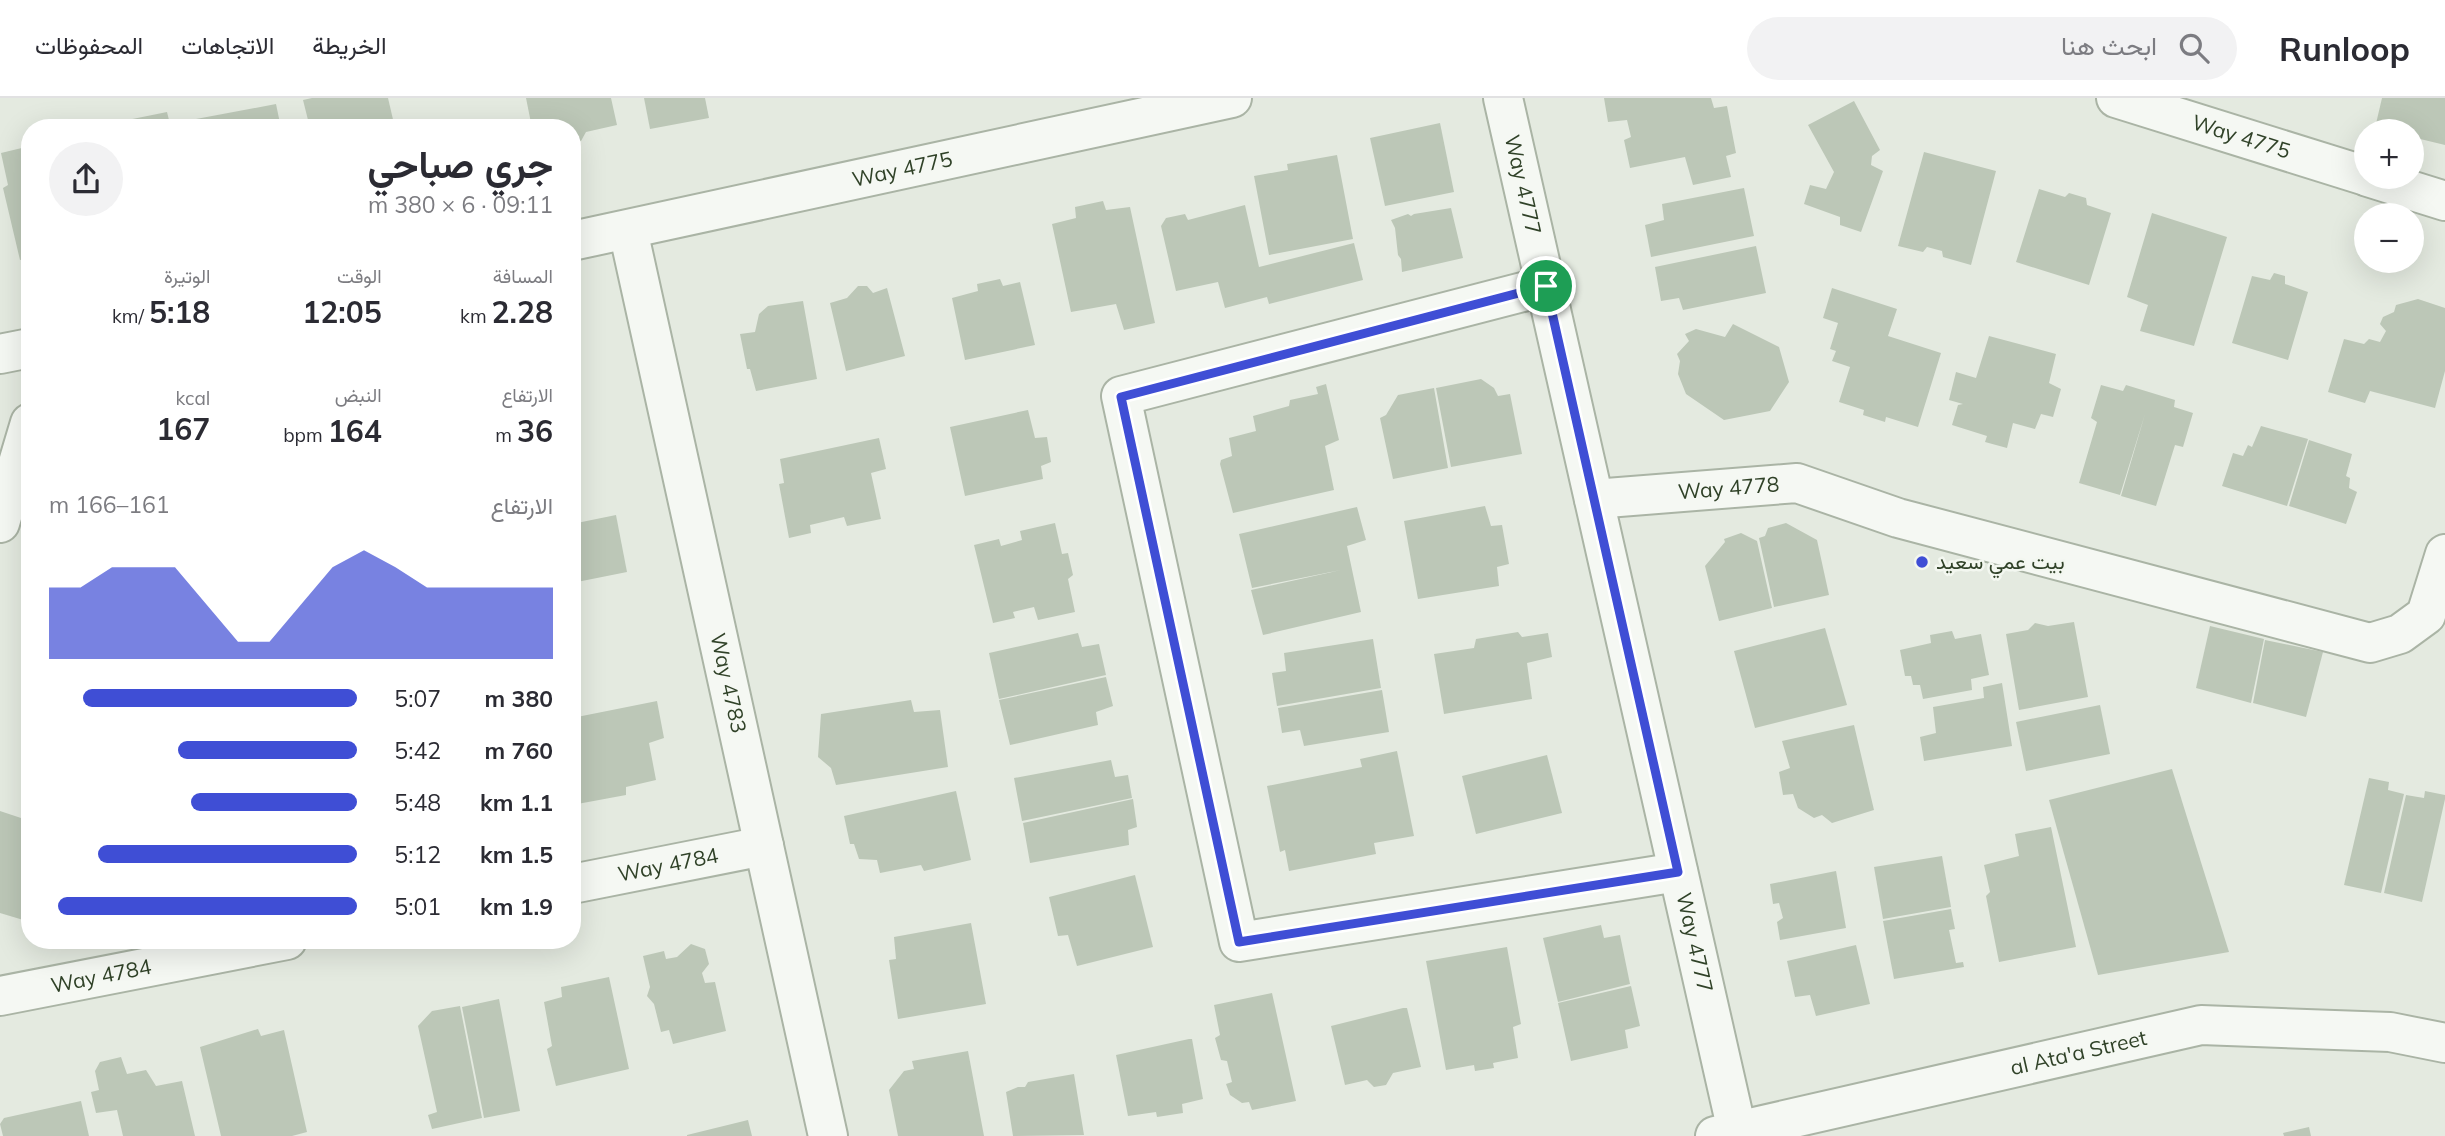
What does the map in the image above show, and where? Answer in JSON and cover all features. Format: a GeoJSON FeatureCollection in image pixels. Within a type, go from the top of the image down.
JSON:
{"type":"FeatureCollection","features":[{"type":"Feature","properties":{"kind":"street","name":"Way 4775"},"geometry":{"type":"LineString","coordinates":[[581,239],[1233,98]]}},
{"type":"Feature","properties":{"kind":"street","name":"Way 4777"},"geometry":{"type":"LineString","coordinates":[[1503,98],[1678,872],[1726,1133]]}},
{"type":"Feature","properties":{"kind":"street","name":"Way 4775"},"geometry":{"type":"LineString","coordinates":[[2116,98],[2354,172]]}},
{"type":"Feature","properties":{"kind":"street","name":"Way 4775"},"geometry":{"type":"LineString","coordinates":[[2408,189],[2445,201]]}},
{"type":"Feature","properties":{"kind":"street","name":"Way 4783"},"geometry":{"type":"LineString","coordinates":[[628,230],[828,1136]]}},
{"type":"Feature","properties":{"kind":"street"},"geometry":{"type":"LineString","coordinates":[[1546,286],[1121,397],[1239,942],[1678,872]]}},
{"type":"Feature","properties":{"kind":"street"},"geometry":{"type":"LineString","coordinates":[[0,354],[21,350]]}},
{"type":"Feature","properties":{"kind":"street"},"geometry":{"type":"LineString","coordinates":[[0,523],[21,453]]}},
{"type":"Feature","properties":{"kind":"street","name":"Way 4778"},"geometry":{"type":"LineString","coordinates":[[1594,499],[1797,483],[1898,518],[2370,643],[2400,634],[2426,615],[2445,554]]}},
{"type":"Feature","properties":{"kind":"street","name":"Way 4784"},"geometry":{"type":"LineString","coordinates":[[581,882],[764,846]]}},
{"type":"Feature","properties":{"kind":"street","name":"Way 4784"},"geometry":{"type":"LineString","coordinates":[[0,996],[241,949]]}},
{"type":"Feature","properties":{"kind":"street","name":"al Ata'a Street"},"geometry":{"type":"LineString","coordinates":[[1726,1133],[2200,1025],[2390,1032],[2445,1043]]}},
{"type":"Feature","properties":{"kind":"building"},"geometry":{"type":"Polygon","coordinates":[[[388,98],[393,119],[308,119],[303,100],[388,98]]]}},
{"type":"Feature","properties":{"kind":"building"},"geometry":{"type":"Polygon","coordinates":[[[526,98],[611,98],[617,125],[586,132],[581,141],[581,119],[530,119],[526,98]]]}},
{"type":"Feature","properties":{"kind":"building"},"geometry":{"type":"Polygon","coordinates":[[[644,98],[705,98],[709,118],[650,129],[644,98]]]}},
{"type":"Feature","properties":{"kind":"building"},"geometry":{"type":"Polygon","coordinates":[[[1604,98],[1711,98],[1714,108],[1727,106],[1736,153],[1726,156],[1731,177],[1693,185],[1685,157],[1630,168],[1624,140],[1631,137],[1627,120],[1608,122],[1604,98]]]}},
{"type":"Feature","properties":{"kind":"building"},"geometry":{"type":"Polygon","coordinates":[[[2382,98],[2445,98],[2445,145],[2424,140],[2424,119],[2377,119],[2382,98]]]}},
{"type":"Feature","properties":{"kind":"building"},"geometry":{"type":"Polygon","coordinates":[[[1854,101],[1880,150],[1872,156],[1871,165],[1883,171],[1861,232],[1840,225],[1840,217],[1804,204],[1810,185],[1826,189],[1834,172],[1808,125],[1854,101]]]}},
{"type":"Feature","properties":{"kind":"building"},"geometry":{"type":"Polygon","coordinates":[[[276,104],[279,119],[196,119],[276,104]]]}},
{"type":"Feature","properties":{"kind":"building"},"geometry":{"type":"Polygon","coordinates":[[[167,112],[169,119],[132,119],[167,112]]]}},
{"type":"Feature","properties":{"kind":"building"},"geometry":{"type":"Polygon","coordinates":[[[1440,123],[1454,192],[1385,206],[1370,138],[1440,123]]]}},
{"type":"Feature","properties":{"kind":"building"},"geometry":{"type":"Polygon","coordinates":[[[21,148],[20,260],[3,188],[8,185],[1,153],[21,148]]]}},
{"type":"Feature","properties":{"kind":"building"},"geometry":{"type":"Polygon","coordinates":[[[1924,152],[1996,171],[1971,265],[1943,257],[1942,251],[1927,247],[1923,252],[1898,246],[1924,152]]]}},
{"type":"Feature","properties":{"kind":"building"},"geometry":{"type":"Polygon","coordinates":[[[1337,155],[1353,239],[1269,255],[1254,176],[1288,170],[1287,164],[1337,155]]]}},
{"type":"Feature","properties":{"kind":"building"},"geometry":{"type":"Polygon","coordinates":[[[1744,188],[1754,236],[1651,257],[1645,225],[1664,220],[1662,204],[1744,188]]]}},
{"type":"Feature","properties":{"kind":"building"},"geometry":{"type":"Polygon","coordinates":[[[2039,189],[2065,197],[2069,193],[2086,198],[2087,205],[2111,213],[2089,285],[2016,262],[2039,189]]]}},
{"type":"Feature","properties":{"kind":"building"},"geometry":{"type":"Polygon","coordinates":[[[1103,201],[1106,210],[1130,207],[1155,323],[1124,330],[1116,304],[1071,312],[1052,224],[1076,218],[1075,207],[1103,201]]]}},
{"type":"Feature","properties":{"kind":"building"},"geometry":{"type":"Polygon","coordinates":[[[1245,205],[1259,267],[1354,243],[1363,280],[1269,304],[1267,297],[1225,308],[1218,282],[1176,291],[1161,226],[1166,218],[1185,214],[1188,220],[1245,205]]]}},
{"type":"Feature","properties":{"kind":"building"},"geometry":{"type":"Polygon","coordinates":[[[1451,208],[1463,258],[1402,272],[1395,228],[1391,220],[1408,214],[1411,216],[1451,208]]]}},
{"type":"Feature","properties":{"kind":"building"},"geometry":{"type":"Polygon","coordinates":[[[2152,213],[2227,237],[2194,346],[2140,331],[2148,305],[2127,297],[2152,213]]]}},
{"type":"Feature","properties":{"kind":"building"},"geometry":{"type":"Polygon","coordinates":[[[1756,246],[1766,293],[1683,310],[1679,298],[1661,301],[1655,267],[1756,246]]]}},
{"type":"Feature","properties":{"kind":"building"},"geometry":{"type":"Polygon","coordinates":[[[2274,273],[2285,276],[2285,284],[2308,292],[2288,360],[2232,343],[2252,276],[2270,280],[2274,273]]]}},
{"type":"Feature","properties":{"kind":"building"},"geometry":{"type":"Polygon","coordinates":[[[1000,279],[1003,286],[1020,282],[1035,345],[965,360],[952,298],[978,291],[977,284],[1000,279]]]}},
{"type":"Feature","properties":{"kind":"building"},"geometry":{"type":"Polygon","coordinates":[[[858,286],[867,286],[873,293],[887,288],[905,356],[846,371],[830,303],[847,298],[858,286]]]}},
{"type":"Feature","properties":{"kind":"building"},"geometry":{"type":"Polygon","coordinates":[[[1832,288],[1897,309],[1888,336],[1941,353],[1918,427],[1886,417],[1885,422],[1863,415],[1864,410],[1839,402],[1850,367],[1832,361],[1836,351],[1830,349],[1838,323],[1823,318],[1832,288]]]}},
{"type":"Feature","properties":{"kind":"building"},"geometry":{"type":"Polygon","coordinates":[[[2418,299],[2445,308],[2445,371],[2435,408],[2370,391],[2365,403],[2328,392],[2344,339],[2364,344],[2369,339],[2380,342],[2386,331],[2380,324],[2383,317],[2394,312],[2396,305],[2418,299]]]}},
{"type":"Feature","properties":{"kind":"building"},"geometry":{"type":"Polygon","coordinates":[[[803,301],[817,379],[756,391],[750,369],[747,369],[740,334],[755,332],[759,314],[768,306],[803,301]]]}},
{"type":"Feature","properties":{"kind":"building"},"geometry":{"type":"Polygon","coordinates":[[[1733,324],[1779,347],[1789,382],[1770,411],[1724,420],[1686,394],[1678,374],[1680,361],[1677,354],[1689,341],[1685,334],[1696,329],[1725,337],[1733,324]]]}},
{"type":"Feature","properties":{"kind":"building"},"geometry":{"type":"Polygon","coordinates":[[[1989,336],[2056,354],[2049,383],[2061,389],[2053,417],[2041,414],[2035,429],[2013,423],[2007,448],[1985,442],[1987,436],[1952,425],[1958,405],[1963,404],[1949,400],[1956,372],[1976,378],[1989,336]]]}},
{"type":"Feature","properties":{"kind":"building"},"geometry":{"type":"Polygon","coordinates":[[[1481,379],[1494,388],[1498,396],[1510,394],[1522,454],[1451,467],[1436,388],[1481,379]]]}},
{"type":"Feature","properties":{"kind":"building"},"geometry":{"type":"Polygon","coordinates":[[[1326,384],[1339,440],[1325,446],[1334,490],[1233,513],[1220,464],[1221,460],[1232,456],[1229,438],[1256,431],[1253,416],[1289,406],[1290,400],[1318,394],[1316,387],[1326,384]]]}},
{"type":"Feature","properties":{"kind":"building"},"geometry":{"type":"Polygon","coordinates":[[[2101,385],[2123,391],[2126,385],[2175,400],[2174,407],[2193,413],[2183,447],[2175,445],[2156,506],[2121,496],[2145,414],[2120,495],[2079,483],[2097,422],[2091,418],[2101,385]]]}},
{"type":"Feature","properties":{"kind":"building"},"geometry":{"type":"Polygon","coordinates":[[[1434,388],[1448,468],[1393,479],[1380,418],[1386,415],[1398,395],[1434,388]]]}},
{"type":"Feature","properties":{"kind":"building"},"geometry":{"type":"Polygon","coordinates":[[[1028,410],[1035,438],[1047,437],[1051,462],[1041,466],[1043,479],[965,496],[950,427],[1028,410]]]}},
{"type":"Feature","properties":{"kind":"building"},"geometry":{"type":"Polygon","coordinates":[[[2261,426],[2308,439],[2287,506],[2222,486],[2233,453],[2243,456],[2248,445],[2252,447],[2261,426]]]}},
{"type":"Feature","properties":{"kind":"building"},"geometry":{"type":"Polygon","coordinates":[[[879,438],[886,469],[871,473],[881,519],[847,526],[844,517],[810,525],[811,533],[789,538],[779,484],[784,483],[780,459],[879,438]]]}},
{"type":"Feature","properties":{"kind":"building"},"geometry":{"type":"Polygon","coordinates":[[[2309,440],[2352,454],[2346,476],[2350,478],[2349,488],[2357,492],[2346,524],[2289,506],[2309,440]]]}},
{"type":"Feature","properties":{"kind":"building"},"geometry":{"type":"Polygon","coordinates":[[[1485,506],[1491,526],[1502,525],[1509,564],[1497,567],[1499,586],[1418,599],[1404,521],[1485,506]]]}},
{"type":"Feature","properties":{"kind":"building"},"geometry":{"type":"Polygon","coordinates":[[[1357,507],[1366,540],[1347,546],[1361,612],[1263,635],[1251,590],[1341,570],[1252,588],[1239,534],[1357,507]]]}},
{"type":"Feature","properties":{"kind":"building"},"geometry":{"type":"Polygon","coordinates":[[[616,515],[627,572],[581,581],[581,522],[616,515]]]}},
{"type":"Feature","properties":{"kind":"building"},"geometry":{"type":"Polygon","coordinates":[[[1055,523],[1062,554],[1068,553],[1073,575],[1068,579],[1075,612],[1038,620],[1034,607],[1013,612],[1015,618],[993,623],[974,545],[999,539],[1001,546],[1022,540],[1020,531],[1055,523]]]}},
{"type":"Feature","properties":{"kind":"building"},"geometry":{"type":"Polygon","coordinates":[[[1786,523],[1817,540],[1829,595],[1774,607],[1759,538],[1765,536],[1768,528],[1786,523]]]}},
{"type":"Feature","properties":{"kind":"building"},"geometry":{"type":"Polygon","coordinates":[[[1741,533],[1757,541],[1772,608],[1719,621],[1705,566],[1725,542],[1724,539],[1741,533]]]}},
{"type":"Feature","properties":{"kind":"building"},"geometry":{"type":"Polygon","coordinates":[[[2074,622],[2088,697],[2019,710],[2006,634],[2028,630],[2035,623],[2048,626],[2074,622]]]}},
{"type":"Feature","properties":{"kind":"building"},"geometry":{"type":"Polygon","coordinates":[[[2210,626],[2264,639],[2251,703],[2196,688],[2210,626]]]}},
{"type":"Feature","properties":{"kind":"building"},"geometry":{"type":"Polygon","coordinates":[[[1825,628],[1847,705],[1755,728],[1734,651],[1825,628]]]}},
{"type":"Feature","properties":{"kind":"building"},"geometry":{"type":"Polygon","coordinates":[[[1952,631],[1955,639],[1981,634],[1989,675],[1971,679],[1972,690],[1923,699],[1920,685],[1913,685],[1911,676],[1905,676],[1900,650],[1931,643],[1930,635],[1952,631]]]}},
{"type":"Feature","properties":{"kind":"building"},"geometry":{"type":"Polygon","coordinates":[[[1518,632],[1522,637],[1548,633],[1552,657],[1527,663],[1532,699],[1444,714],[1434,654],[1474,648],[1476,639],[1518,632]]]}},
{"type":"Feature","properties":{"kind":"building"},"geometry":{"type":"Polygon","coordinates":[[[1078,633],[1082,647],[1099,644],[1106,675],[999,699],[989,653],[1078,633]]]}},
{"type":"Feature","properties":{"kind":"building"},"geometry":{"type":"Polygon","coordinates":[[[1373,639],[1381,688],[1277,706],[1272,673],[1286,671],[1284,653],[1373,639]]]}},
{"type":"Feature","properties":{"kind":"building"},"geometry":{"type":"Polygon","coordinates":[[[2265,640],[2323,652],[2306,717],[2253,703],[2265,640]]]}},
{"type":"Feature","properties":{"kind":"building"},"geometry":{"type":"Polygon","coordinates":[[[1106,677],[1113,706],[1096,712],[1098,725],[1010,745],[999,700],[1106,677]]]}},
{"type":"Feature","properties":{"kind":"building"},"geometry":{"type":"Polygon","coordinates":[[[2002,683],[2012,746],[1924,761],[1920,737],[1936,733],[1933,707],[1984,698],[1983,687],[2002,683]]]}},
{"type":"Feature","properties":{"kind":"building"},"geometry":{"type":"Polygon","coordinates":[[[1382,690],[1389,732],[1304,746],[1300,730],[1282,733],[1278,708],[1382,690]]]}},
{"type":"Feature","properties":{"kind":"building"},"geometry":{"type":"Polygon","coordinates":[[[911,700],[914,712],[940,710],[948,767],[836,785],[831,768],[818,757],[821,714],[911,700]]]}},
{"type":"Feature","properties":{"kind":"building"},"geometry":{"type":"Polygon","coordinates":[[[657,701],[664,738],[649,743],[656,780],[626,787],[626,795],[581,803],[581,716],[657,701]]]}},
{"type":"Feature","properties":{"kind":"building"},"geometry":{"type":"Polygon","coordinates":[[[2100,705],[2110,754],[2026,771],[2016,722],[2100,705]]]}},
{"type":"Feature","properties":{"kind":"building"},"geometry":{"type":"Polygon","coordinates":[[[1854,725],[1874,810],[1832,823],[1822,815],[1814,818],[1798,808],[1793,794],[1783,795],[1779,772],[1790,768],[1782,741],[1854,725]]]}},
{"type":"Feature","properties":{"kind":"building"},"geometry":{"type":"Polygon","coordinates":[[[1397,751],[1414,836],[1374,843],[1376,854],[1289,871],[1285,850],[1280,852],[1267,786],[1362,767],[1360,759],[1397,751]]]}},
{"type":"Feature","properties":{"kind":"building"},"geometry":{"type":"Polygon","coordinates":[[[1547,755],[1562,813],[1476,834],[1462,776],[1547,755]]]}},
{"type":"Feature","properties":{"kind":"building"},"geometry":{"type":"Polygon","coordinates":[[[1111,760],[1115,777],[1128,775],[1132,798],[1022,821],[1014,778],[1111,760]]]}},
{"type":"Feature","properties":{"kind":"building"},"geometry":{"type":"Polygon","coordinates":[[[2172,769],[2229,952],[2098,975],[2049,800],[2172,769]]]}},
{"type":"Feature","properties":{"kind":"building"},"geometry":{"type":"Polygon","coordinates":[[[2369,778],[2389,782],[2388,790],[2404,794],[2381,893],[2344,885],[2369,778]]]}},
{"type":"Feature","properties":{"kind":"building"},"geometry":{"type":"Polygon","coordinates":[[[956,791],[971,860],[924,871],[921,865],[880,873],[877,860],[859,859],[854,844],[850,844],[844,816],[956,791]]]}},
{"type":"Feature","properties":{"kind":"building"},"geometry":{"type":"Polygon","coordinates":[[[2425,791],[2445,795],[2445,799],[2422,902],[2384,893],[2406,795],[2424,798],[2425,791]]]}},
{"type":"Feature","properties":{"kind":"building"},"geometry":{"type":"Polygon","coordinates":[[[1133,799],[1137,827],[1128,830],[1129,845],[1030,863],[1023,823],[1133,799]]]}},
{"type":"Feature","properties":{"kind":"building"},"geometry":{"type":"Polygon","coordinates":[[[0,811],[21,818],[21,919],[0,913],[0,811]]]}},
{"type":"Feature","properties":{"kind":"building"},"geometry":{"type":"Polygon","coordinates":[[[2051,827],[2076,947],[1999,962],[1986,896],[1990,892],[1984,865],[2019,856],[2015,834],[2051,827]]]}},
{"type":"Feature","properties":{"kind":"building"},"geometry":{"type":"Polygon","coordinates":[[[1942,856],[1951,907],[1883,919],[1874,867],[1942,856]]]}},
{"type":"Feature","properties":{"kind":"building"},"geometry":{"type":"Polygon","coordinates":[[[1836,871],[1846,928],[1780,940],[1777,922],[1783,918],[1779,903],[1773,904],[1770,884],[1836,871]]]}},
{"type":"Feature","properties":{"kind":"building"},"geometry":{"type":"Polygon","coordinates":[[[1135,875],[1153,947],[1077,966],[1068,935],[1058,936],[1049,897],[1135,875]]]}},
{"type":"Feature","properties":{"kind":"building"},"geometry":{"type":"Polygon","coordinates":[[[1951,909],[1955,929],[1949,930],[1956,963],[1963,962],[1964,967],[1894,979],[1883,921],[1951,909]]]}},
{"type":"Feature","properties":{"kind":"building"},"geometry":{"type":"Polygon","coordinates":[[[971,923],[986,1004],[898,1019],[889,960],[896,959],[894,937],[971,923]]]}},
{"type":"Feature","properties":{"kind":"building"},"geometry":{"type":"Polygon","coordinates":[[[1601,925],[1604,938],[1620,935],[1630,984],[1558,1002],[1543,938],[1601,925]]]}},
{"type":"Feature","properties":{"kind":"building"},"geometry":{"type":"Polygon","coordinates":[[[691,944],[705,949],[709,964],[702,973],[705,983],[715,982],[726,1031],[673,1044],[669,1030],[661,1032],[654,1004],[647,996],[650,987],[643,956],[664,951],[666,959],[677,957],[691,944]]]}},
{"type":"Feature","properties":{"kind":"building"},"geometry":{"type":"Polygon","coordinates":[[[1856,945],[1870,1004],[1816,1016],[1810,995],[1795,997],[1787,961],[1856,945]]]}},
{"type":"Feature","properties":{"kind":"building"},"geometry":{"type":"Polygon","coordinates":[[[1507,947],[1521,1024],[1513,1027],[1518,1058],[1493,1063],[1494,1068],[1475,1071],[1474,1065],[1446,1070],[1426,961],[1507,947]]]}},
{"type":"Feature","properties":{"kind":"building"},"geometry":{"type":"Polygon","coordinates":[[[609,977],[629,1069],[556,1086],[547,1049],[552,1046],[544,1002],[562,997],[561,987],[609,977]]]}},
{"type":"Feature","properties":{"kind":"building"},"geometry":{"type":"Polygon","coordinates":[[[1631,986],[1640,1026],[1625,1030],[1628,1048],[1571,1061],[1558,1003],[1631,986]]]}},
{"type":"Feature","properties":{"kind":"building"},"geometry":{"type":"Polygon","coordinates":[[[1272,993],[1296,1101],[1252,1110],[1249,1102],[1242,1103],[1230,1095],[1226,1084],[1232,1082],[1227,1061],[1221,1060],[1215,1038],[1220,1035],[1214,1005],[1272,993]]]}},
{"type":"Feature","properties":{"kind":"building"},"geometry":{"type":"Polygon","coordinates":[[[499,999],[520,1111],[484,1118],[462,1007],[499,999]]]}},
{"type":"Feature","properties":{"kind":"building"},"geometry":{"type":"Polygon","coordinates":[[[460,1006],[482,1118],[432,1129],[428,1115],[437,1112],[418,1026],[432,1011],[460,1006]]]}},
{"type":"Feature","properties":{"kind":"building"},"geometry":{"type":"Polygon","coordinates":[[[1407,1008],[1421,1067],[1393,1073],[1386,1085],[1374,1087],[1367,1080],[1345,1085],[1331,1026],[1407,1008]]]}},
{"type":"Feature","properties":{"kind":"building"},"geometry":{"type":"Polygon","coordinates":[[[258,1029],[261,1036],[284,1030],[307,1132],[292,1136],[221,1136],[200,1047],[258,1029]]]}},
{"type":"Feature","properties":{"kind":"building"},"geometry":{"type":"Polygon","coordinates":[[[1192,1039],[1203,1099],[1182,1104],[1183,1113],[1157,1117],[1156,1112],[1128,1116],[1116,1055],[1192,1039]]]}},
{"type":"Feature","properties":{"kind":"building"},"geometry":{"type":"Polygon","coordinates":[[[968,1051],[984,1136],[898,1136],[889,1090],[904,1071],[914,1069],[912,1061],[968,1051]]]}},
{"type":"Feature","properties":{"kind":"building"},"geometry":{"type":"Polygon","coordinates":[[[121,1057],[127,1074],[146,1070],[156,1086],[182,1081],[195,1136],[123,1136],[117,1110],[96,1113],[91,1092],[99,1090],[95,1071],[100,1062],[121,1057]]]}},
{"type":"Feature","properties":{"kind":"building"},"geometry":{"type":"Polygon","coordinates":[[[1074,1074],[1084,1135],[1013,1136],[1006,1092],[1025,1087],[1028,1082],[1074,1074]]]}},
{"type":"Feature","properties":{"kind":"building"},"geometry":{"type":"Polygon","coordinates":[[[81,1101],[89,1136],[3,1136],[0,1124],[4,1118],[81,1101]]]}},
{"type":"Feature","properties":{"kind":"building"},"geometry":{"type":"Polygon","coordinates":[[[748,1120],[752,1136],[687,1136],[687,1135],[748,1120]]]}},
{"type":"Feature","properties":{"kind":"building"},"geometry":{"type":"Polygon","coordinates":[[[2309,1127],[2311,1136],[2284,1136],[2283,1133],[2309,1127]]]}},
{"type":"Feature","properties":{"kind":"place","name":"بيت عمي سعيد"},"geometry":{"type":"Point","coordinates":[1922,562]}},
{"type":"Feature","properties":{"kind":"route"},"geometry":{"type":"LineString","coordinates":[[1546,286],[1678,872],[1239,942],[1121,397],[1546,286]]}}]}
